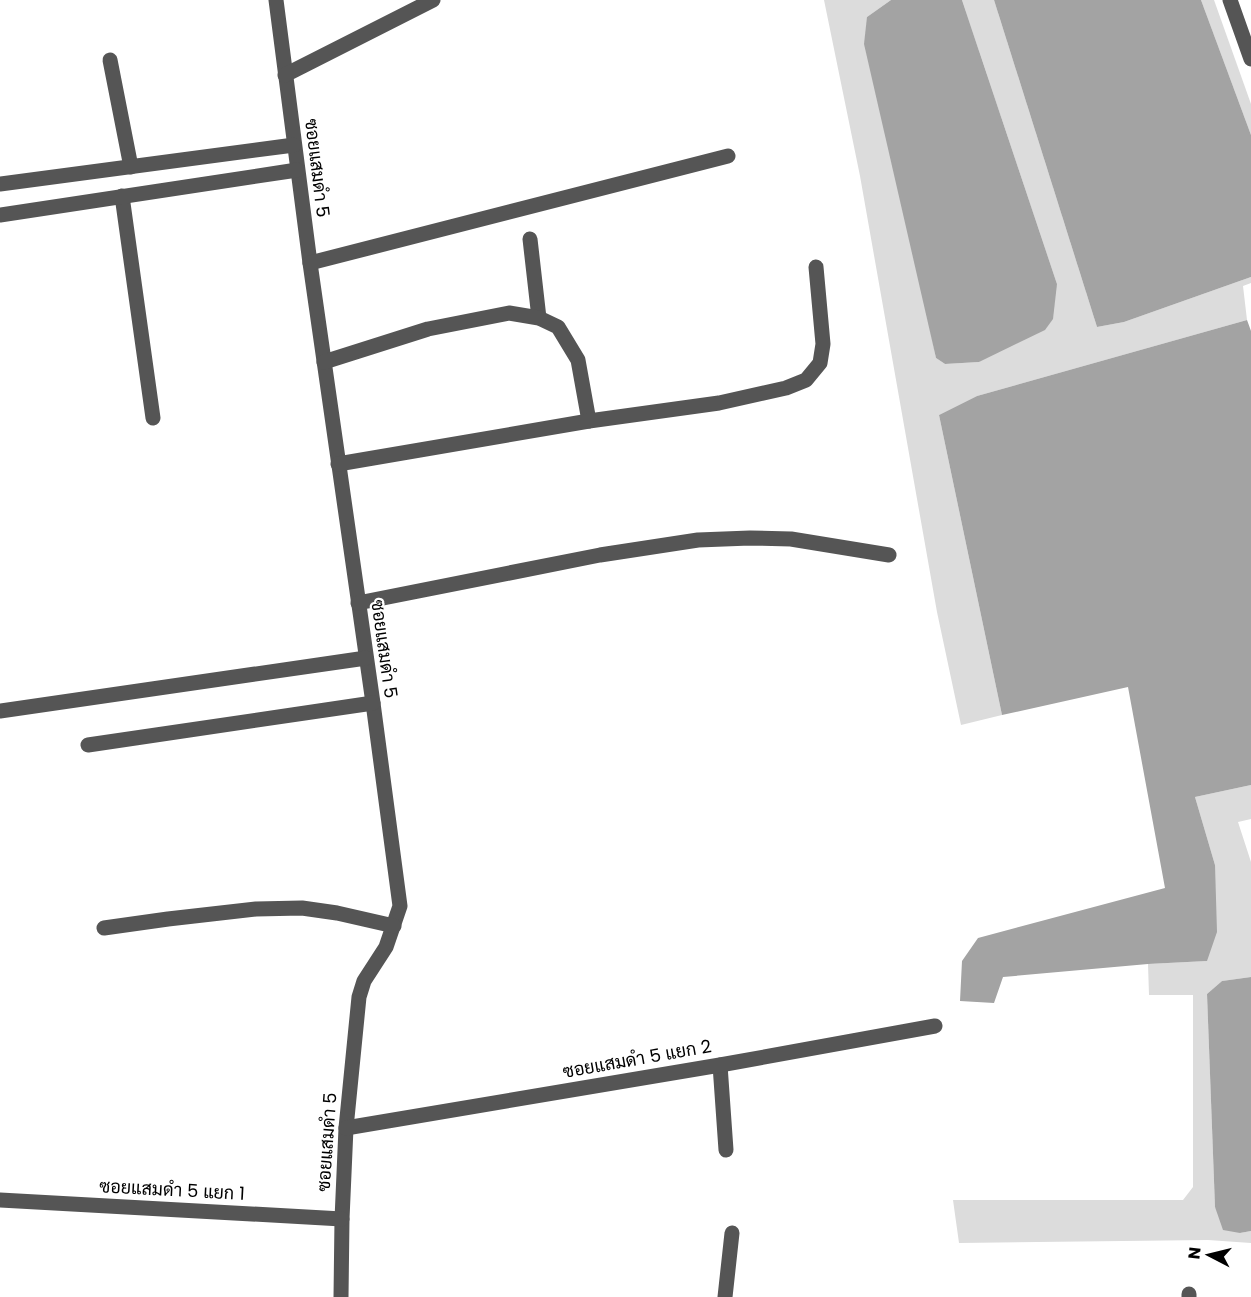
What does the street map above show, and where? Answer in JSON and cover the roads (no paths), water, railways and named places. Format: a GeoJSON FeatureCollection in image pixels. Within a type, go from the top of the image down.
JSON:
{"type":"FeatureCollection","features":[{"type":"Feature","properties":{"kind":"street","name":"ซอยแสมดำ 5"},"geometry":{"type":"LineString","coordinates":[[276,0],[297,170],[400,906],[386,947],[364,981],[359,997],[346,1128],[341,1297]]}},
{"type":"Feature","properties":{"kind":"street"},"geometry":{"type":"LineString","coordinates":[[285,75],[433,0]]}},
{"type":"Feature","properties":{"kind":"street"},"geometry":{"type":"LineString","coordinates":[[1230,0],[1244,19],[1251,59]]}},
{"type":"Feature","properties":{"kind":"street"},"geometry":{"type":"LineString","coordinates":[[110,60],[131,167]]}},
{"type":"Feature","properties":{"kind":"street"},"geometry":{"type":"LineString","coordinates":[[0,184],[294,146]]}},
{"type":"Feature","properties":{"kind":"street"},"geometry":{"type":"LineString","coordinates":[[310,263],[728,156]]}},
{"type":"Feature","properties":{"kind":"street"},"geometry":{"type":"LineString","coordinates":[[0,215],[297,170]]}},
{"type":"Feature","properties":{"kind":"street"},"geometry":{"type":"LineString","coordinates":[[122,196],[153,418]]}},
{"type":"Feature","properties":{"kind":"street"},"geometry":{"type":"LineString","coordinates":[[530,239],[539,318]]}},
{"type":"Feature","properties":{"kind":"street"},"geometry":{"type":"LineString","coordinates":[[338,464],[589,421],[718,403],[786,388],[806,380],[820,363],[823,344],[816,267]]}},
{"type":"Feature","properties":{"kind":"street"},"geometry":{"type":"LineString","coordinates":[[324,362],[428,329],[509,313],[539,318],[558,327],[578,360],[589,421]]}},
{"type":"Feature","properties":{"kind":"street"},"geometry":{"type":"LineString","coordinates":[[358,603],[600,555],[698,540],[791,539],[889,555]]}},
{"type":"Feature","properties":{"kind":"street"},"geometry":{"type":"LineString","coordinates":[[0,711],[366,658]]}},
{"type":"Feature","properties":{"kind":"street"},"geometry":{"type":"LineString","coordinates":[[88,744],[373,703]]}},
{"type":"Feature","properties":{"kind":"street"},"geometry":{"type":"LineString","coordinates":[[104,928],[234,912],[302,908],[337,913],[394,926]]}},
{"type":"Feature","properties":{"kind":"street","name":"ซอยแสมดำ 5 แยก 2"},"geometry":{"type":"LineString","coordinates":[[346,1128],[935,1026]]}},
{"type":"Feature","properties":{"kind":"street"},"geometry":{"type":"LineString","coordinates":[[720,1065],[726,1150]]}},
{"type":"Feature","properties":{"kind":"street","name":"ซอยแสมดำ 5 แยก 1"},"geometry":{"type":"LineString","coordinates":[[0,1200],[342,1219]]}},
{"type":"Feature","properties":{"kind":"street"},"geometry":{"type":"LineString","coordinates":[[725,1297],[732,1233]]}}]}
